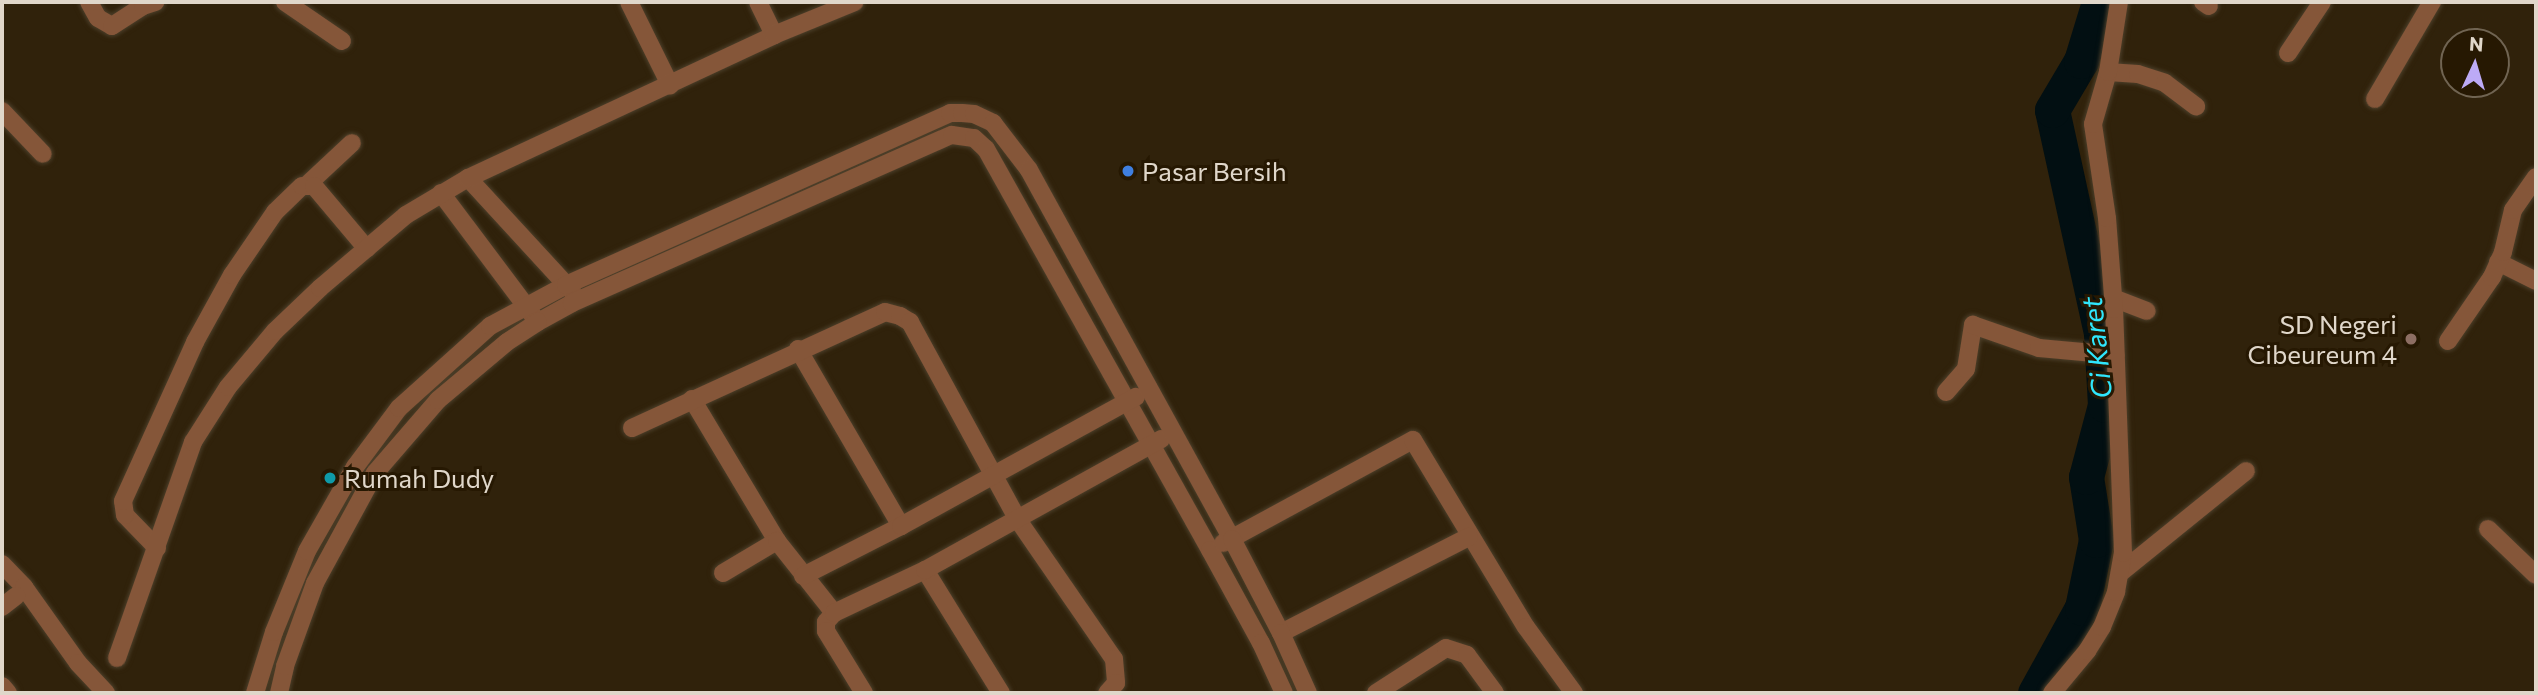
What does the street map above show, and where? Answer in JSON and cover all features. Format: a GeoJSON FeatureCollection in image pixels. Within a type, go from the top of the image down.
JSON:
{"type":"FeatureCollection","features":[{"type":"Feature","properties":{"kind":"street"},"geometry":{"type":"LineString","coordinates":[[89,2],[98,18],[112,26],[143,6],[155,2]]}},
{"type":"Feature","properties":{"kind":"street"},"geometry":{"type":"LineString","coordinates":[[285,2],[342,41]]}},
{"type":"Feature","properties":{"kind":"street"},"geometry":{"type":"LineString","coordinates":[[629,2],[670,85]]}},
{"type":"Feature","properties":{"kind":"street"},"geometry":{"type":"LineString","coordinates":[[758,2],[774,35]]}},
{"type":"Feature","properties":{"kind":"street"},"geometry":{"type":"LineString","coordinates":[[117,659],[193,442],[221,398],[275,331],[320,288],[406,215],[468,178],[774,35],[855,2]]}},
{"type":"Feature","properties":{"kind":"street"},"geometry":{"type":"LineString","coordinates":[[2052,693],[2096,638],[2110,609],[2120,573],[2124,512],[2104,355],[2113,298],[2107,218],[2093,135],[2095,112],[2108,72],[2119,2]]}},
{"type":"Feature","properties":{"kind":"street"},"geometry":{"type":"LineString","coordinates":[[2375,99],[2431,2]]}},
{"type":"Feature","properties":{"kind":"street"},"geometry":{"type":"LineString","coordinates":[[2288,52],[2322,3]]}},
{"type":"Feature","properties":{"kind":"street"},"geometry":{"type":"LineString","coordinates":[[2108,72],[2138,74],[2165,83],[2196,106]]}},
{"type":"Feature","properties":{"kind":"street"},"geometry":{"type":"LineString","coordinates":[[2,111],[43,154]]}},
{"type":"Feature","properties":{"kind":"street"},"geometry":{"type":"LineString","coordinates":[[255,693],[274,632],[307,551],[355,467],[406,400],[490,326],[566,285],[950,113],[974,114],[993,123],[1029,170],[1233,539],[1282,633],[1308,693]]}},
{"type":"Feature","properties":{"kind":"street"},"geometry":{"type":"LineString","coordinates":[[279,693],[285,666],[316,583],[375,472],[438,400],[508,342],[538,322],[580,300],[952,135],[967,136],[980,141],[986,149],[1261,643],[1284,693]]}},
{"type":"Feature","properties":{"kind":"street"},"geometry":{"type":"LineString","coordinates":[[157,548],[125,515],[122,501],[195,342],[232,275],[275,212],[296,190],[308,184],[352,143]]}},
{"type":"Feature","properties":{"kind":"street"},"geometry":{"type":"LineString","coordinates":[[2448,341],[2498,262],[2513,210],[2536,177]]}},
{"type":"Feature","properties":{"kind":"street"},"geometry":{"type":"LineString","coordinates":[[468,178],[580,300]]}},
{"type":"Feature","properties":{"kind":"street"},"geometry":{"type":"LineString","coordinates":[[308,184],[319,189],[367,249]]}},
{"type":"Feature","properties":{"kind":"street"},"geometry":{"type":"LineString","coordinates":[[441,193],[538,322]]}},
{"type":"Feature","properties":{"kind":"street"},"geometry":{"type":"LineString","coordinates":[[2498,262],[2536,281]]}},
{"type":"Feature","properties":{"kind":"street"},"geometry":{"type":"LineString","coordinates":[[2113,298],[2147,311]]}},
{"type":"Feature","properties":{"kind":"street"},"geometry":{"type":"LineString","coordinates":[[632,428],[798,349],[885,312],[900,316],[910,323],[1018,520],[1114,659],[1116,683],[1107,693]]}},
{"type":"Feature","properties":{"kind":"street"},"geometry":{"type":"LineString","coordinates":[[1946,392],[1966,369],[1973,325],[2039,348],[2104,355]]}},
{"type":"Feature","properties":{"kind":"street"},"geometry":{"type":"LineString","coordinates":[[798,349],[901,526]]}},
{"type":"Feature","properties":{"kind":"street"},"geometry":{"type":"LineString","coordinates":[[803,576],[901,526],[1149,389]]}},
{"type":"Feature","properties":{"kind":"street"},"geometry":{"type":"LineString","coordinates":[[692,399],[778,541],[834,614]]}},
{"type":"Feature","properties":{"kind":"street"},"geometry":{"type":"LineString","coordinates":[[864,693],[826,631],[826,622],[834,614],[925,570],[1172,433]]}},
{"type":"Feature","properties":{"kind":"street"},"geometry":{"type":"LineString","coordinates":[[1210,550],[1413,440],[1469,537],[1526,627],[1573,693]]}},
{"type":"Feature","properties":{"kind":"street"},"geometry":{"type":"LineString","coordinates":[[2120,573],[2246,471]]}},
{"type":"Feature","properties":{"kind":"street"},"geometry":{"type":"LineString","coordinates":[[2488,529],[2535,570]]}},
{"type":"Feature","properties":{"kind":"street"},"geometry":{"type":"LineString","coordinates":[[1282,633],[1469,537]]}},
{"type":"Feature","properties":{"kind":"street"},"geometry":{"type":"LineString","coordinates":[[723,573],[778,541]]}},
{"type":"Feature","properties":{"kind":"street"},"geometry":{"type":"LineString","coordinates":[[2,564],[24,587],[78,663],[107,693]]}},
{"type":"Feature","properties":{"kind":"street"},"geometry":{"type":"LineString","coordinates":[[925,570],[1001,693]]}},
{"type":"Feature","properties":{"kind":"street"},"geometry":{"type":"LineString","coordinates":[[1376,693],[1446,648],[1467,655],[1495,693]]}},
{"type":"Feature","properties":{"kind":"street"},"geometry":{"type":"LineString","coordinates":[[2,686],[8,693]]}},
{"type":"Feature","properties":{"kind":"waterway","name":"Ci Karet"},"geometry":{"type":"LineString","coordinates":[[2035,693],[2082,608],[2096,540],[2086,477],[2105,405],[2101,333],[2052,110],[2081,61],[2099,2]]}},
{"type":"Feature","properties":{"kind":"place","name":"Pasar Bersih"},"geometry":{"type":"Point","coordinates":[1128,171]}},
{"type":"Feature","properties":{"kind":"place","name":"SD Negeri Cibeureum 4"},"geometry":{"type":"Point","coordinates":[2411,339]}},
{"type":"Feature","properties":{"kind":"place","name":"Rumah Dudy"},"geometry":{"type":"Point","coordinates":[330,478]}}]}
